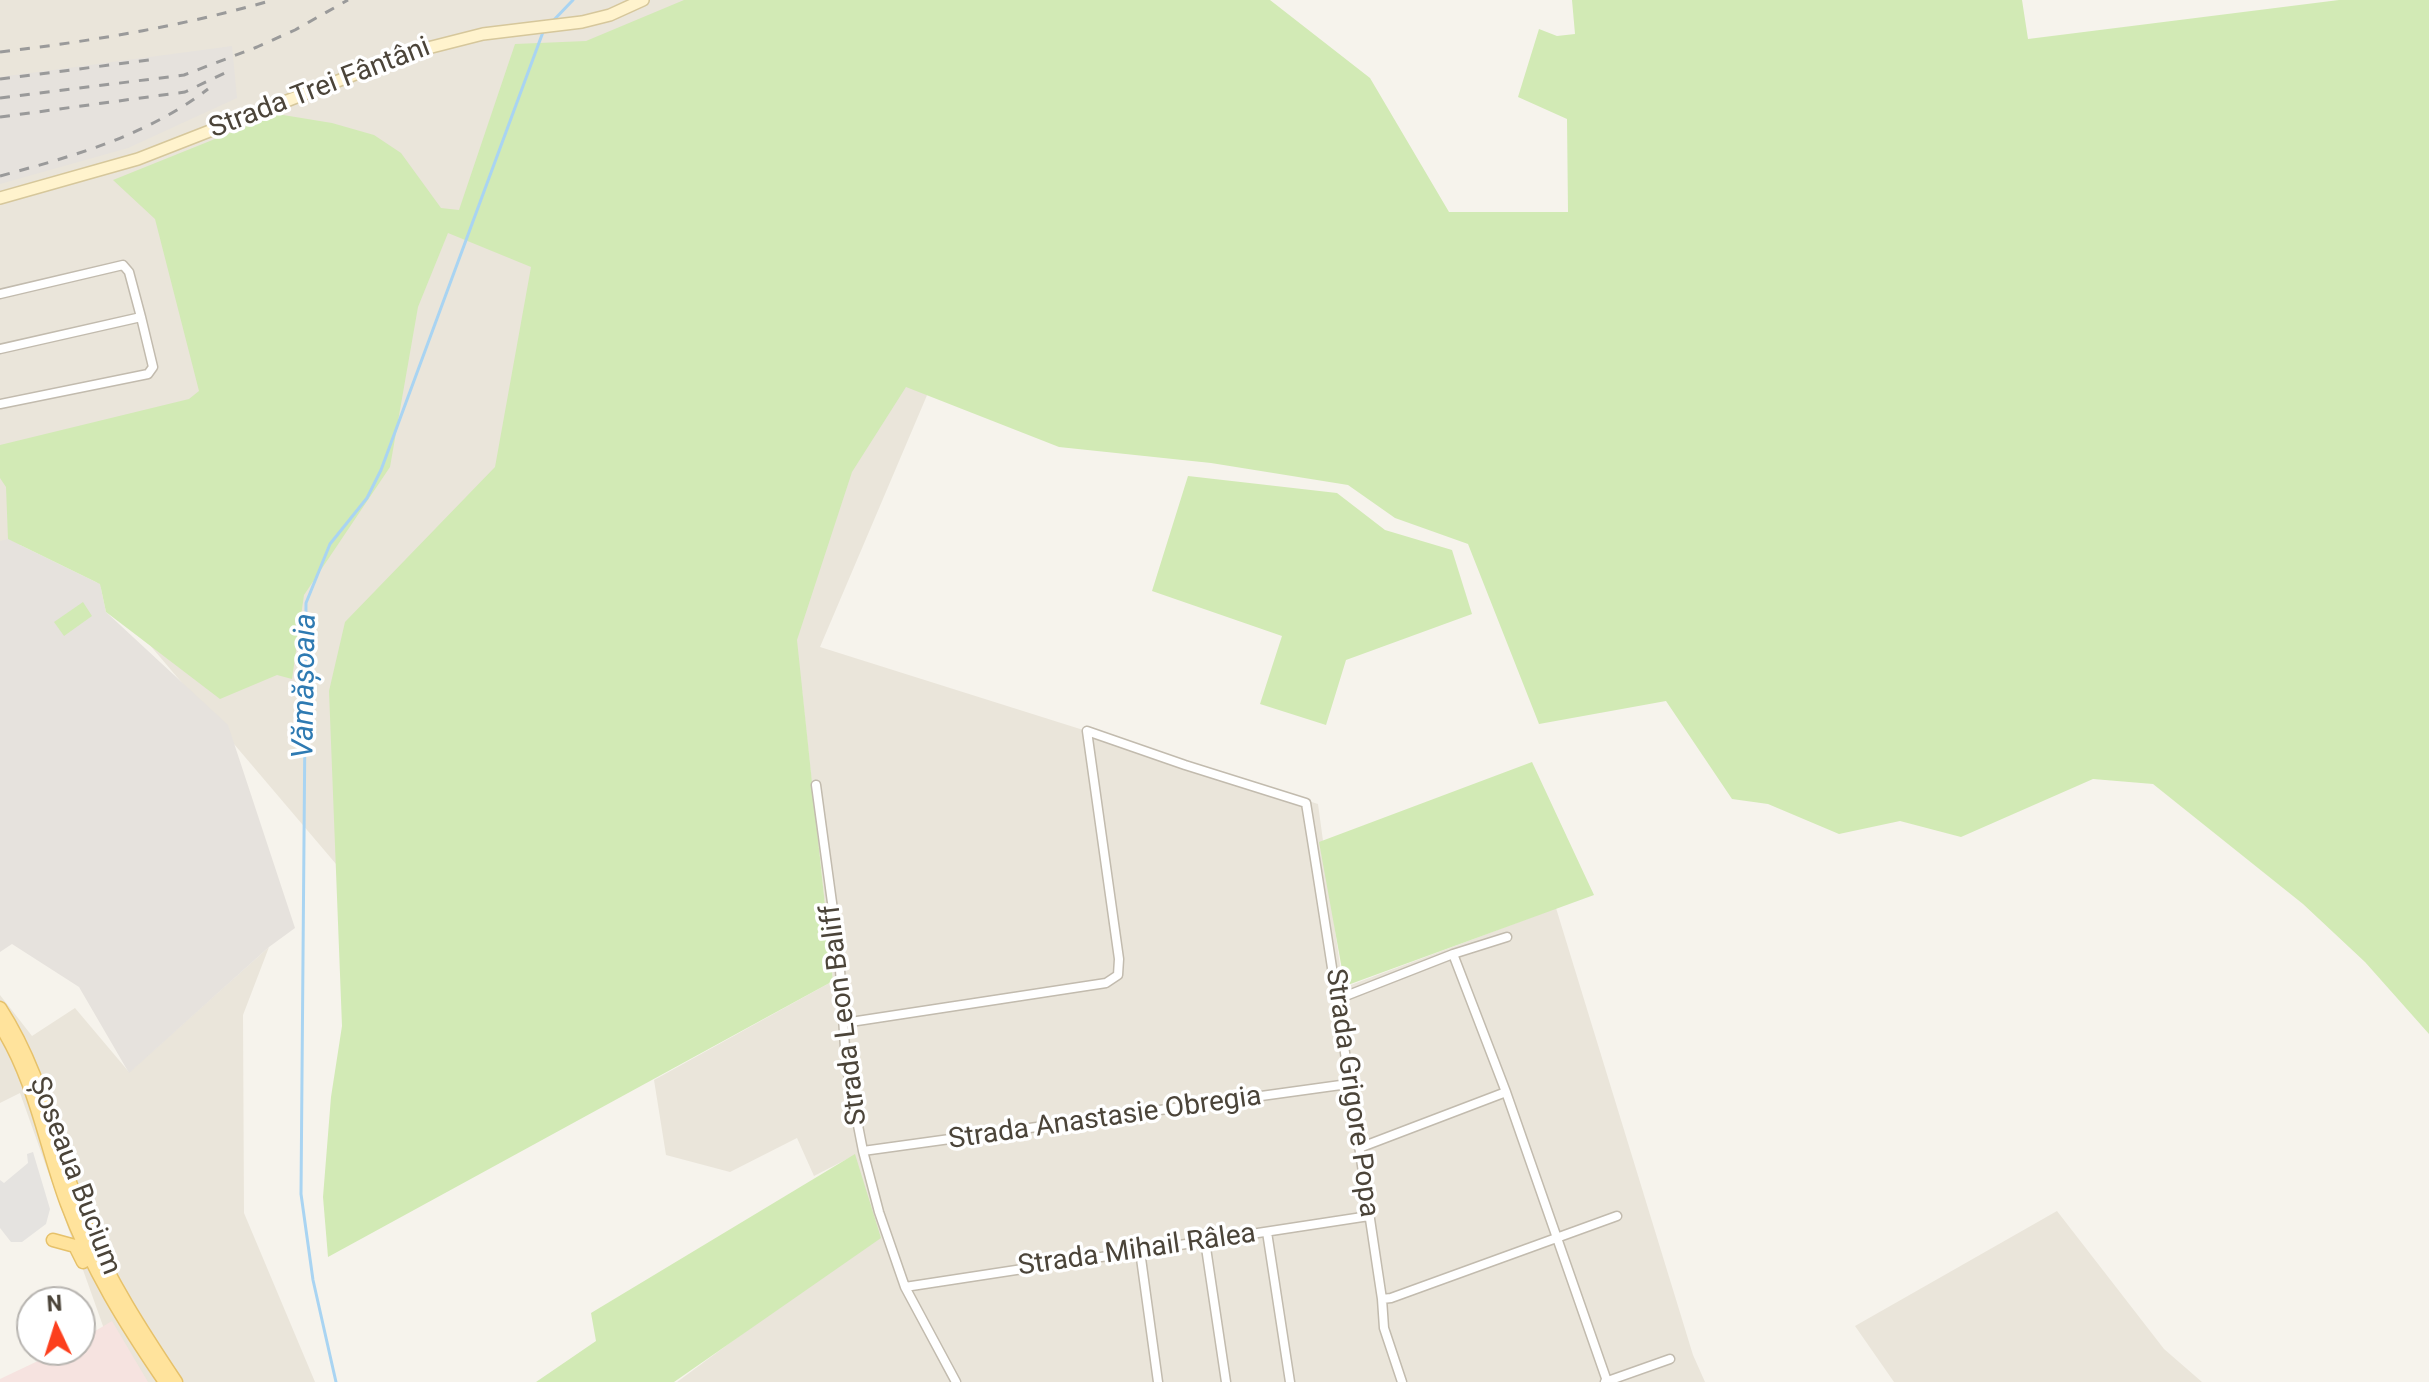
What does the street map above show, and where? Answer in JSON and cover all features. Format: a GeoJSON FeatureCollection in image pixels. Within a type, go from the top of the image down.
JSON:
{"type":"FeatureCollection","features":[{"type":"Feature","properties":{"kind":"main road","name":"Strada Trei Fântâni"},"geometry":{"type":"LineString","coordinates":[[0,198],[138,159],[412,52],[483,34],[610,15],[643,0]]}},
{"type":"Feature","properties":{"kind":"main road","name":"Șoseaua Bucium"},"geometry":{"type":"LineString","coordinates":[[0,1008],[29,1058],[80,1209],[105,1266],[176,1382]]}},
{"type":"Feature","properties":{"kind":"main road","name":"Șoseaua Bucium"},"geometry":{"type":"LineString","coordinates":[[0,1025],[25,1074],[66,1199],[102,1283],[165,1382]]}},
{"type":"Feature","properties":{"kind":"main road"},"geometry":{"type":"LineString","coordinates":[[53,1240],[75,1246],[90,1276],[102,1283]]}},
{"type":"Feature","properties":{"kind":"street"},"geometry":{"type":"LineString","coordinates":[[0,294],[123,265],[129,272],[153,367],[148,374],[0,404]]}},
{"type":"Feature","properties":{"kind":"street"},"geometry":{"type":"LineString","coordinates":[[0,349],[141,317]]}},
{"type":"Feature","properties":{"kind":"street","name":"Strada Grigore Popa"},"geometry":{"type":"LineString","coordinates":[[844,1023],[1106,983],[1118,975],[1119,959],[1087,731],[1306,803],[1338,999],[1384,1328],[1402,1382]]}},
{"type":"Feature","properties":{"kind":"street","name":"Strada Leon Baliff"},"geometry":{"type":"LineString","coordinates":[[816,785],[839,954],[842,1033],[863,1151],[879,1212],[905,1287],[956,1382]]}},
{"type":"Feature","properties":{"kind":"street"},"geometry":{"type":"LineString","coordinates":[[1338,999],[1453,954],[1507,937]]}},
{"type":"Feature","properties":{"kind":"street"},"geometry":{"type":"LineString","coordinates":[[1453,954],[1506,1092],[1606,1381],[1670,1359]]}},
{"type":"Feature","properties":{"kind":"street","name":"Strada Anastasie Obregia"},"geometry":{"type":"LineString","coordinates":[[863,1151],[1348,1084]]}},
{"type":"Feature","properties":{"kind":"street"},"geometry":{"type":"LineString","coordinates":[[1359,1148],[1506,1092]]}},
{"type":"Feature","properties":{"kind":"street","name":"Strada Mihail Râlea"},"geometry":{"type":"LineString","coordinates":[[905,1287],[1369,1216]]}},
{"type":"Feature","properties":{"kind":"street"},"geometry":{"type":"LineString","coordinates":[[1382,1299],[1617,1216]]}},
{"type":"Feature","properties":{"kind":"street"},"geometry":{"type":"LineString","coordinates":[[1267,1232],[1290,1382]]}},
{"type":"Feature","properties":{"kind":"street"},"geometry":{"type":"LineString","coordinates":[[1205,1241],[1226,1382]]}},
{"type":"Feature","properties":{"kind":"street"},"geometry":{"type":"LineString","coordinates":[[1140,1251],[1158,1382]]}},
{"type":"Feature","properties":{"kind":"shaded area"},"geometry":{"type":"Polygon","coordinates":[[[0,0],[1095,0],[820,647],[1318,804],[1343,988],[1556,908],[1693,1355],[1705,1382],[677,1382],[876,1235],[849,1158],[814,1176],[797,1138],[730,1172],[666,1155],[654,1080],[833,981],[802,691],[336,864],[69,550],[0,543],[0,0]]]}},
{"type":"Feature","properties":{"kind":"shaded area"},"geometry":{"type":"Polygon","coordinates":[[[232,46],[237,98],[128,148],[0,184],[0,77],[232,46]]]}},
{"type":"Feature","properties":{"kind":"shaded area"},"geometry":{"type":"Polygon","coordinates":[[[8,539],[100,584],[106,612],[228,725],[295,928],[269,947],[129,1073],[79,987],[12,944],[0,952],[0,541],[8,539]]]}},
{"type":"Feature","properties":{"kind":"shaded area"},"geometry":{"type":"Polygon","coordinates":[[[269,947],[243,1015],[244,1213],[315,1382],[143,1382],[108,1340],[96,1306],[96,1286],[89,1286],[20,1093],[0,1103],[0,995],[32,1036],[75,1008],[129,1072],[269,947]]]}},
{"type":"Feature","properties":{"kind":"shaded area"},"geometry":{"type":"Polygon","coordinates":[[[33,1152],[50,1209],[46,1224],[22,1242],[11,1242],[0,1228],[0,1180],[4,1183],[28,1163],[27,1154],[33,1152]]]}},
{"type":"Feature","properties":{"kind":"shaded area"},"geometry":{"type":"Polygon","coordinates":[[[2057,1211],[2164,1349],[2202,1382],[1894,1382],[1855,1326],[2057,1211]]]}},
{"type":"Feature","properties":{"kind":"shaded area"},"geometry":{"type":"Polygon","coordinates":[[[112,1321],[148,1382],[0,1382],[0,1379],[27,1366],[96,1366],[96,1330],[112,1321]]]}},
{"type":"Feature","properties":{"kind":"green space"},"geometry":{"type":"Polygon","coordinates":[[[684,0],[1270,0],[1370,78],[1449,212],[1568,212],[1567,119],[1518,97],[1539,29],[1557,36],[1575,34],[1572,0],[2022,0],[2028,39],[2339,0],[2429,0],[2429,1034],[2365,962],[2303,904],[2153,784],[2093,779],[1961,837],[1900,821],[1839,834],[1768,804],[1732,799],[1666,701],[1539,724],[1468,544],[1395,518],[1348,485],[1211,463],[1059,447],[906,387],[852,472],[797,640],[833,981],[328,1257],[323,1197],[331,1097],[342,1026],[329,691],[345,622],[495,467],[531,267],[448,233],[418,307],[390,467],[304,595],[292,679],[277,675],[220,699],[106,612],[100,584],[8,539],[6,487],[0,478],[0,445],[189,399],[199,391],[155,219],[113,180],[277,114],[332,123],[374,135],[401,153],[441,208],[459,210],[515,44],[586,41],[684,0]]]}},
{"type":"Feature","properties":{"kind":"green space"},"geometry":{"type":"Polygon","coordinates":[[[1188,476],[1337,493],[1385,530],[1452,550],[1472,614],[1346,660],[1326,725],[1260,704],[1282,636],[1152,591],[1188,476]]]}},
{"type":"Feature","properties":{"kind":"green space"},"geometry":{"type":"Polygon","coordinates":[[[83,602],[92,616],[64,636],[54,622],[83,602]]]}},
{"type":"Feature","properties":{"kind":"green space"},"geometry":{"type":"Polygon","coordinates":[[[1532,762],[1594,895],[1345,986],[1319,842],[1532,762]]]}},
{"type":"Feature","properties":{"kind":"green space"},"geometry":{"type":"Polygon","coordinates":[[[855,1154],[881,1238],[674,1382],[536,1382],[596,1341],[591,1313],[855,1154]]]}},
{"type":"Feature","properties":{"kind":"waterway","name":"Vămășoaia"},"geometry":{"type":"LineString","coordinates":[[551,23],[573,0]]}},
{"type":"Feature","properties":{"kind":"waterway","name":"Vămășoaia"},"geometry":{"type":"LineString","coordinates":[[336,1382],[313,1280],[301,1194],[306,603],[330,544],[367,498],[381,470],[543,32]]}},
{"type":"Feature","properties":{"kind":"railway"},"geometry":{"type":"LineString","coordinates":[[0,52],[138,32],[273,0]]}},
{"type":"Feature","properties":{"kind":"railway"},"geometry":{"type":"LineString","coordinates":[[0,98],[184,75],[295,30],[348,0]]}},
{"type":"Feature","properties":{"kind":"railway"},"geometry":{"type":"LineString","coordinates":[[0,79],[157,59]]}},
{"type":"Feature","properties":{"kind":"railway"},"geometry":{"type":"LineString","coordinates":[[0,117],[185,92],[233,69]]}},
{"type":"Feature","properties":{"kind":"railway"},"geometry":{"type":"LineString","coordinates":[[0,176],[108,143],[160,120],[208,89]]}}]}
